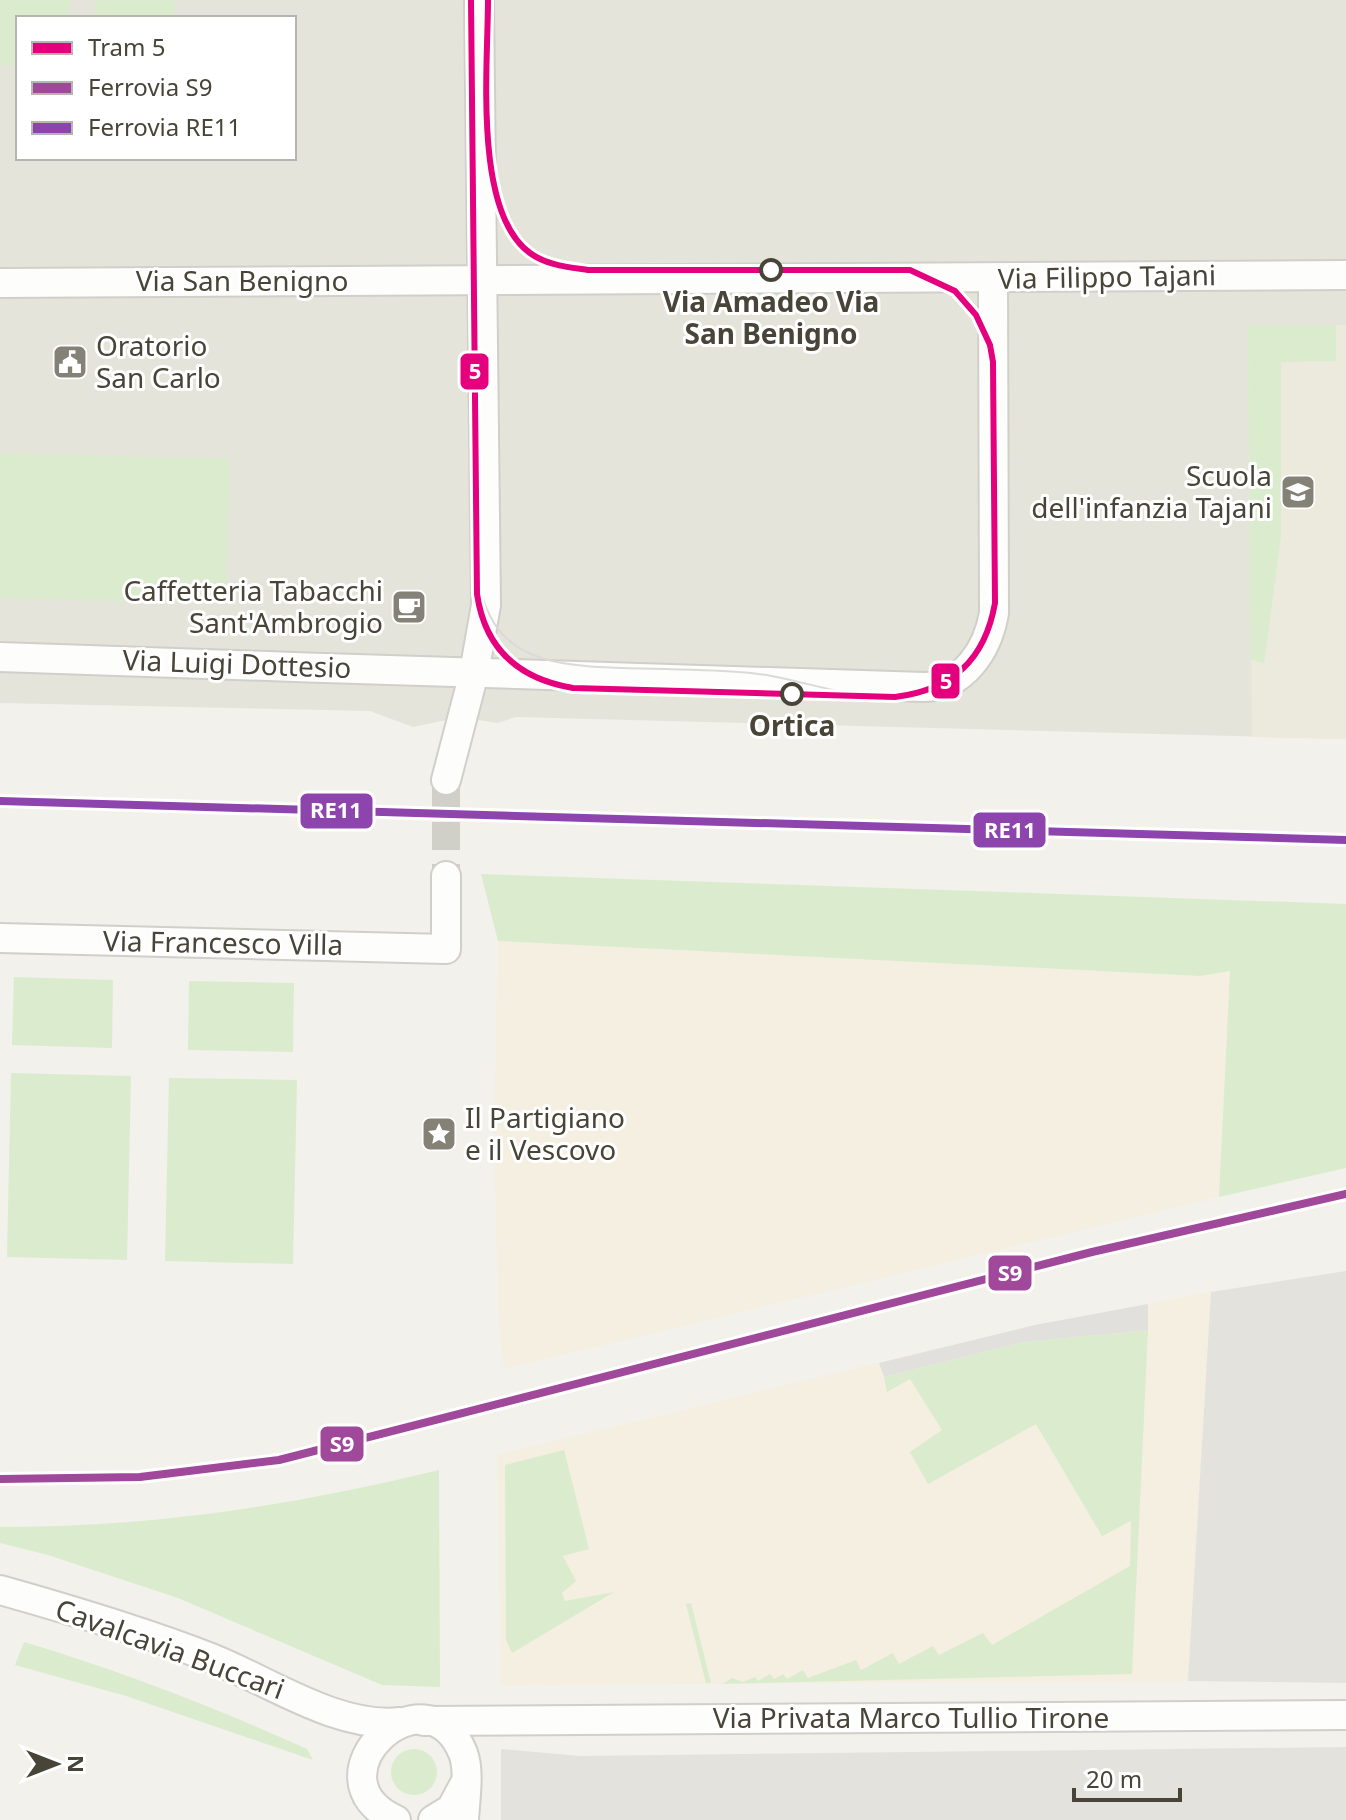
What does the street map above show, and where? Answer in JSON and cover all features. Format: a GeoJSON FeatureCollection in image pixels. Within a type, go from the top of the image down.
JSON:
{"type":"FeatureCollection","features":[{"type":"Feature","properties":{"kind":"street"},"geometry":{"type":"LineString","coordinates":[[446,780],[474,673],[486,605],[479,0]]}},
{"type":"Feature","properties":{"kind":"street","name":"Via Filippo Tajani"},"geometry":{"type":"LineString","coordinates":[[483,279],[1346,275]]}},
{"type":"Feature","properties":{"kind":"street","name":"Via San Benigno"},"geometry":{"type":"LineString","coordinates":[[0,283],[483,279]]}},
{"type":"Feature","properties":{"kind":"street","name":"Via Luigi Dottesio"},"geometry":{"type":"LineString","coordinates":[[0,657],[924,687],[945,684],[960,675],[981,652],[992,623],[995,603],[993,279]]}},
{"type":"Feature","properties":{"kind":"street","name":"Via Francesco Villa"},"geometry":{"type":"LineString","coordinates":[[0,938],[446,949],[446,876]]}},
{"type":"Feature","properties":{"kind":"street","name":"Cavalcavia Buccari"},"geometry":{"type":"LineString","coordinates":[[0,1590],[133,1629],[213,1659],[336,1714],[368,1724],[412,1722]]}},
{"type":"Feature","properties":{"kind":"street"},"geometry":{"type":"LineString","coordinates":[[336,1714],[359,1746],[368,1793],[390,1819]]}},
{"type":"Feature","properties":{"kind":"street","name":"Via Privata Marco Tullio Tirone"},"geometry":{"type":"LineString","coordinates":[[412,1722],[1346,1715]]}},
{"type":"Feature","properties":{"kind":"street"},"geometry":{"type":"LineString","coordinates":[[461,1749],[476,1721]]}},
{"type":"Feature","properties":{"kind":"street"},"geometry":{"type":"LineString","coordinates":[[364,1763],[376,1739],[412,1722],[445,1730],[461,1749],[466,1769],[464,1820]]}},
{"type":"Feature","properties":{"kind":"street"},"geometry":{"type":"LineString","coordinates":[[433,1820],[451,1809],[464,1785]]}},
{"type":"Feature","properties":{"kind":"shaded area"},"geometry":{"type":"Polygon","coordinates":[[[0,0],[471,0],[476,286],[470,523],[472,608],[451,719],[413,727],[370,711],[0,703],[0,0]]]}},
{"type":"Feature","properties":{"kind":"shaded area"},"geometry":{"type":"Polygon","coordinates":[[[482,0],[1346,0],[1346,268],[484,271],[482,0]]]}},
{"type":"Feature","properties":{"kind":"shaded area"},"geometry":{"type":"Polygon","coordinates":[[[1346,281],[1346,739],[516,717],[497,723],[466,718],[475,680],[485,283],[1346,281]]]}},
{"type":"Feature","properties":{"kind":"shaded area","name":"Scuola dell'infanzia Tajani"},"geometry":{"type":"Polygon","coordinates":[[[1248,325],[1346,325],[1346,739],[1252,737],[1248,325]]]}},
{"type":"Feature","properties":{"kind":"shaded area"},"geometry":{"type":"Polygon","coordinates":[[[498,941],[1200,976],[1230,971],[1219,1197],[504,1369],[499,1330],[494,1140],[498,941]]]}},
{"type":"Feature","properties":{"kind":"shaded area"},"geometry":{"type":"Polygon","coordinates":[[[1346,1271],[1346,1683],[1188,1681],[1211,1292],[1346,1271]]]}},
{"type":"Feature","properties":{"kind":"shaded area"},"geometry":{"type":"Polygon","coordinates":[[[1211,1292],[1188,1681],[501,1685],[497,1455],[1035,1325],[1211,1292]]]}},
{"type":"Feature","properties":{"kind":"shaded area"},"geometry":{"type":"Polygon","coordinates":[[[1148,1304],[1148,1330],[1024,1342],[884,1377],[879,1363],[1035,1325],[1148,1304]]]}},
{"type":"Feature","properties":{"kind":"shaded area"},"geometry":{"type":"Polygon","coordinates":[[[1346,1747],[1346,1820],[501,1820],[501,1749],[580,1756],[1346,1747]]]}},
{"type":"Feature","properties":{"kind":"green space"},"geometry":{"type":"Polygon","coordinates":[[[0,0],[70,0],[70,16],[16,16],[16,65],[0,65],[0,0]]]}},
{"type":"Feature","properties":{"kind":"green space"},"geometry":{"type":"Polygon","coordinates":[[[95,0],[175,0],[175,16],[95,16],[95,0]]]}},
{"type":"Feature","properties":{"kind":"green space"},"geometry":{"type":"Polygon","coordinates":[[[1248,325],[1336,325],[1336,361],[1281,362],[1281,536],[1264,664],[1251,659],[1248,325]]]}},
{"type":"Feature","properties":{"kind":"green space"},"geometry":{"type":"Polygon","coordinates":[[[0,453],[230,459],[226,604],[0,598],[0,453]]]}},
{"type":"Feature","properties":{"kind":"green space"},"geometry":{"type":"Polygon","coordinates":[[[481,874],[1346,904],[1346,1168],[1219,1197],[1230,971],[1200,976],[498,941],[481,874]]]}},
{"type":"Feature","properties":{"kind":"green space"},"geometry":{"type":"Polygon","coordinates":[[[14,977],[113,980],[112,1048],[12,1045],[14,977]]]}},
{"type":"Feature","properties":{"kind":"green space"},"geometry":{"type":"Polygon","coordinates":[[[189,981],[294,983],[293,1052],[188,1050],[189,981]]]}},
{"type":"Feature","properties":{"kind":"green space"},"geometry":{"type":"Polygon","coordinates":[[[11,1073],[131,1076],[127,1260],[7,1257],[11,1073]]]}},
{"type":"Feature","properties":{"kind":"green space"},"geometry":{"type":"Polygon","coordinates":[[[169,1078],[297,1080],[293,1264],[165,1261],[169,1078]]]}},
{"type":"Feature","properties":{"kind":"green space"},"geometry":{"type":"Polygon","coordinates":[[[1148,1330],[1132,1674],[723,1684],[732,1678],[743,1682],[755,1677],[758,1681],[770,1674],[774,1679],[783,1674],[787,1679],[803,1670],[808,1678],[856,1660],[861,1670],[893,1653],[899,1664],[933,1646],[939,1655],[983,1633],[992,1645],[1130,1566],[1131,1521],[1102,1536],[1036,1424],[928,1484],[910,1452],[942,1430],[910,1379],[887,1392],[884,1377],[1024,1342],[1148,1330]]]}},
{"type":"Feature","properties":{"kind":"green space"},"geometry":{"type":"Polygon","coordinates":[[[564,1450],[589,1549],[563,1556],[576,1581],[562,1593],[565,1601],[614,1592],[512,1653],[506,1640],[505,1465],[564,1450]]]}},
{"type":"Feature","properties":{"kind":"green space"},"geometry":{"type":"Polygon","coordinates":[[[439,1470],[440,1687],[382,1685],[178,1598],[48,1555],[0,1543],[0,1527],[112,1523],[221,1512],[329,1494],[439,1470]]]}},
{"type":"Feature","properties":{"kind":"green space"},"geometry":{"type":"Polygon","coordinates":[[[691,1603],[711,1683],[706,1683],[686,1604],[691,1603]]]}},
{"type":"Feature","properties":{"kind":"green space"},"geometry":{"type":"Polygon","coordinates":[[[24,1642],[202,1704],[307,1749],[313,1760],[126,1696],[15,1665],[24,1642]]]}},
{"type":"Feature","properties":{"kind":"green space"},"geometry":{"type":"Polygon","coordinates":[[[414,1749],[430,1756],[437,1772],[430,1788],[414,1795],[398,1788],[391,1772],[398,1756],[414,1749]]]}},
{"type":"Feature","properties":{"kind":"tunnel"},"geometry":{"type":"LineString","coordinates":[[446,780],[446,876]]}},
{"type":"Feature","properties":{"kind":"tram line","name":"5"},"geometry":{"type":"LineString","coordinates":[[471,0],[477,594],[481,613],[497,646],[521,669],[554,684],[573,688],[895,697],[915,693],[949,679],[974,656],[983,641],[995,603],[993,362],[990,345],[976,315],[955,291],[910,270],[588,270],[558,265],[536,257],[512,233],[499,205],[492,172],[486,98],[488,0]]}},
{"type":"Feature","properties":{"kind":"tram line"},"geometry":{"type":"LineString","coordinates":[[476,556],[481,589],[490,615],[503,634],[520,648],[541,658],[593,667],[756,673],[876,697]]}},
{"type":"Feature","properties":{"kind":"rail line","name":"RE11"},"geometry":{"type":"LineString","coordinates":[[0,801],[1346,840]]}},
{"type":"Feature","properties":{"kind":"rail line","name":"S9"},"geometry":{"type":"LineString","coordinates":[[0,1479],[140,1477],[279,1460],[1092,1252],[1346,1194]]}},
{"type":"Feature","properties":{"kind":"place","name":"Via Amadeo Via San Benigno"},"geometry":{"type":"Point","coordinates":[771,270]}},
{"type":"Feature","properties":{"kind":"place","name":"Oratorio San Carlo"},"geometry":{"type":"Point","coordinates":[70,362]}},
{"type":"Feature","properties":{"kind":"place","name":"Scuola dell'infanzia Tajani"},"geometry":{"type":"Point","coordinates":[1298,492]}},
{"type":"Feature","properties":{"kind":"place","name":"Caffetteria Tabacchi Sant'Ambrogio"},"geometry":{"type":"Point","coordinates":[409,607]}},
{"type":"Feature","properties":{"kind":"place","name":"Ortica"},"geometry":{"type":"Point","coordinates":[792,694]}},
{"type":"Feature","properties":{"kind":"place","name":"Il Partigiano e il Vescovo"},"geometry":{"type":"Point","coordinates":[439,1134]}}]}
